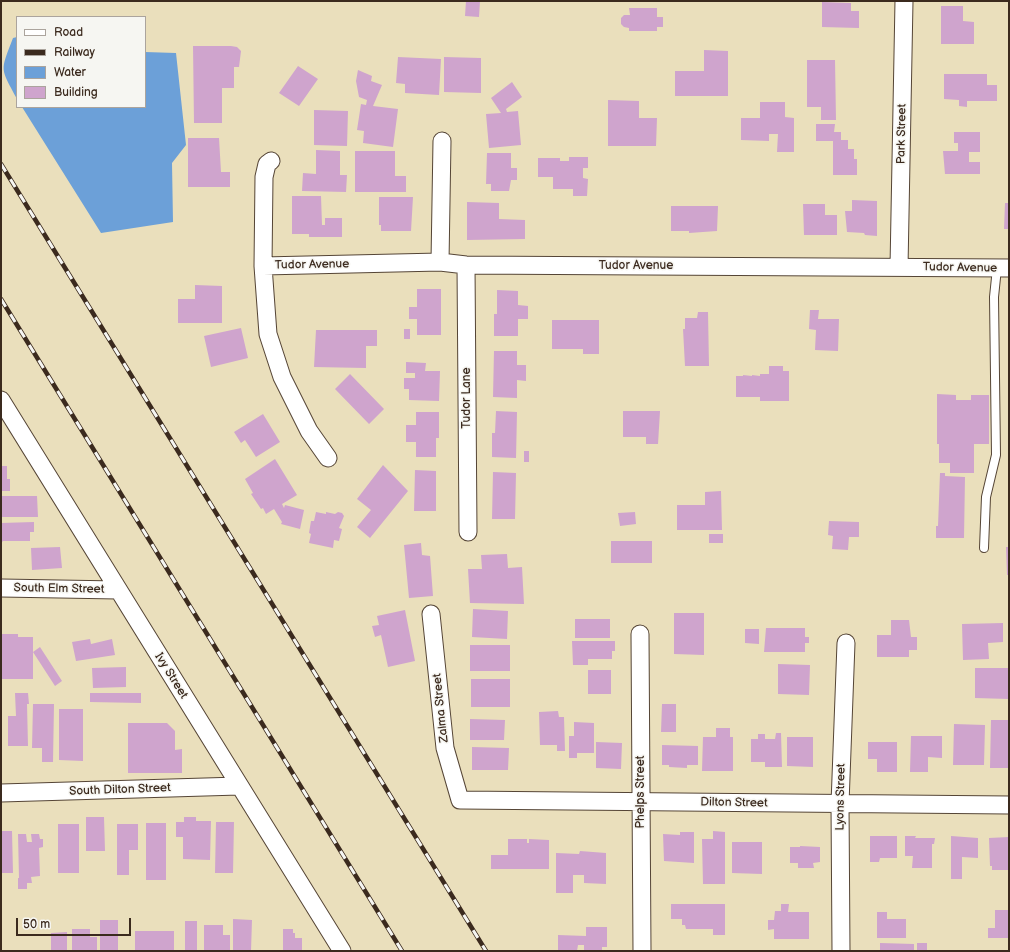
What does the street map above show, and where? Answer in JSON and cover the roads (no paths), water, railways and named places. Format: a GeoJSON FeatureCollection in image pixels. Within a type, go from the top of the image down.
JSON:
{"type":"FeatureCollection","features":[{"type":"Feature","properties":{"kind":"street","name":"Park Street"},"geometry":{"type":"LineString","coordinates":[[899,267],[904,1]]}},
{"type":"Feature","properties":{"kind":"street"},"geometry":{"type":"LineString","coordinates":[[440,262],[442,141]]}},
{"type":"Feature","properties":{"kind":"street"},"geometry":{"type":"LineString","coordinates":[[271,161],[267,164],[264,177],[262,266],[268,334],[282,377],[309,430],[328,458]]}},
{"type":"Feature","properties":{"kind":"street","name":"Tudor Avenue"},"geometry":{"type":"LineString","coordinates":[[262,266],[440,262],[466,265],[1003,268]]}},
{"type":"Feature","properties":{"kind":"street","name":"Tudor Lane"},"geometry":{"type":"LineString","coordinates":[[466,265],[468,532]]}},
{"type":"Feature","properties":{"kind":"street","name":"Ivy Street"},"geometry":{"type":"LineString","coordinates":[[1,400],[342,951]]}},
{"type":"Feature","properties":{"kind":"street","name":"South Elm Street"},"geometry":{"type":"LineString","coordinates":[[1,588],[118,590]]}},
{"type":"Feature","properties":{"kind":"street","name":"Zalma Street"},"geometry":{"type":"LineString","coordinates":[[431,614],[445,748],[460,800]]}},
{"type":"Feature","properties":{"kind":"street","name":"Phelps Street"},"geometry":{"type":"LineString","coordinates":[[640,634],[642,951]]}},
{"type":"Feature","properties":{"kind":"street","name":"Lyons Street"},"geometry":{"type":"LineString","coordinates":[[841,951],[840,804],[846,642]]}},
{"type":"Feature","properties":{"kind":"street","name":"South Dilton Street"},"geometry":{"type":"LineString","coordinates":[[1,793],[239,786]]}},
{"type":"Feature","properties":{"kind":"street","name":"Dilton Street"},"geometry":{"type":"LineString","coordinates":[[460,800],[1009,805]]}},
{"type":"Feature","properties":{"kind":"lane"},"geometry":{"type":"LineString","coordinates":[[984,548],[986,497],[996,455],[994,297],[1003,268]]}},
{"type":"Feature","properties":{"kind":"water"},"geometry":{"type":"Polygon","coordinates":[[[16,37],[16,97],[7,81],[4,69],[6,57],[13,38],[16,37]]]}},
{"type":"Feature","properties":{"kind":"water"},"geometry":{"type":"Polygon","coordinates":[[[146,52],[176,53],[186,145],[172,163],[173,222],[101,233],[23,108],[146,108],[146,52]]]}},
{"type":"Feature","properties":{"kind":"railway"},"geometry":{"type":"LineString","coordinates":[[1,164],[486,951]]}},
{"type":"Feature","properties":{"kind":"railway"},"geometry":{"type":"LineString","coordinates":[[1,299],[402,951]]}}]}
